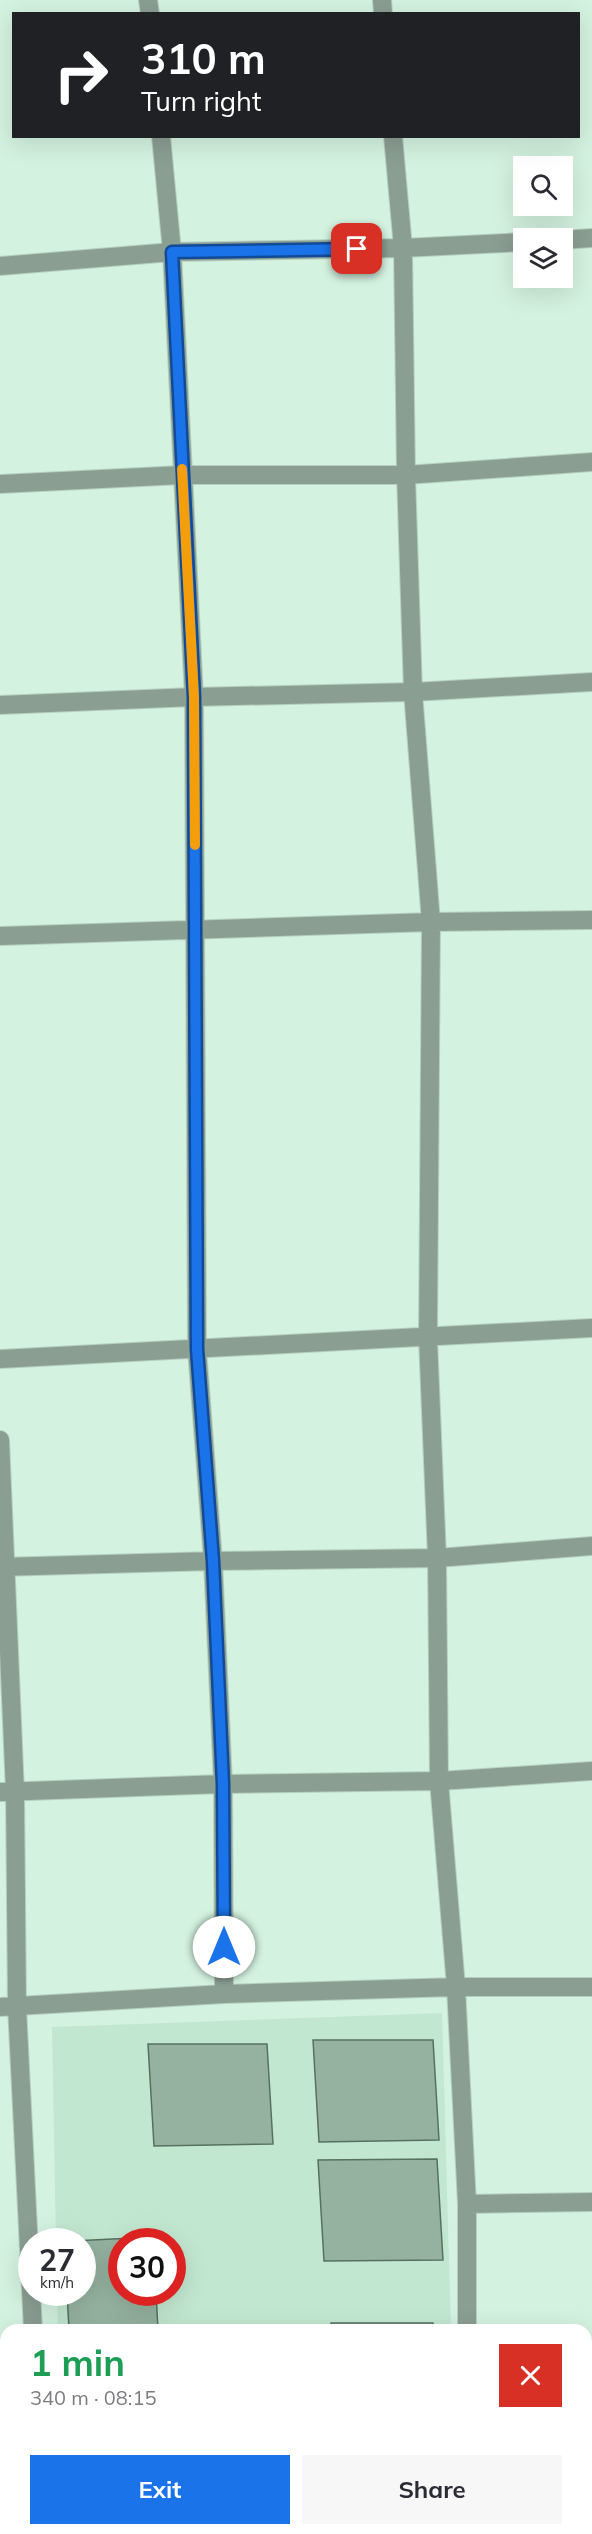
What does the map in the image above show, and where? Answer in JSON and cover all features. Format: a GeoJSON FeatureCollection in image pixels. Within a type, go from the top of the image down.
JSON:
{"type":"FeatureCollection","features":[{"type":"Feature","properties":{"kind":"street"},"geometry":{"type":"LineString","coordinates":[[161,138],[172,252],[194,697],[197,1349],[213,1561],[223,1784],[224,1994]]}},
{"type":"Feature","properties":{"kind":"street"},"geometry":{"type":"LineString","coordinates":[[393,138],[403,248],[406,475],[413,692],[431,922],[428,1338],[437,1558],[439,1781],[456,1987],[467,2204],[467,2324]]}},
{"type":"Feature","properties":{"kind":"street"},"geometry":{"type":"LineString","coordinates":[[573,239],[592,238]]}},
{"type":"Feature","properties":{"kind":"street"},"geometry":{"type":"LineString","coordinates":[[0,266],[172,252],[403,248],[513,243]]}},
{"type":"Feature","properties":{"kind":"street"},"geometry":{"type":"LineString","coordinates":[[0,484],[182,475],[406,475],[592,462]]}},
{"type":"Feature","properties":{"kind":"street"},"geometry":{"type":"LineString","coordinates":[[0,705],[194,697],[413,692],[592,681]]}},
{"type":"Feature","properties":{"kind":"street"},"geometry":{"type":"LineString","coordinates":[[0,936],[431,922],[592,920]]}},
{"type":"Feature","properties":{"kind":"street"},"geometry":{"type":"LineString","coordinates":[[0,1359],[592,1328]]}},
{"type":"Feature","properties":{"kind":"street"},"geometry":{"type":"LineString","coordinates":[[0,1440],[8,1792],[9,2007],[33,2324]]}},
{"type":"Feature","properties":{"kind":"street"},"geometry":{"type":"LineString","coordinates":[[3,1567],[437,1558],[592,1546]]}},
{"type":"Feature","properties":{"kind":"street"},"geometry":{"type":"LineString","coordinates":[[8,1792],[223,1784],[439,1781],[592,1771]]}},
{"type":"Feature","properties":{"kind":"street"},"geometry":{"type":"LineString","coordinates":[[9,2007],[224,1994],[456,1987],[592,1988]]}},
{"type":"Feature","properties":{"kind":"street"},"geometry":{"type":"LineString","coordinates":[[467,2204],[592,2202]]}},
{"type":"Feature","properties":{"kind":"shaded area"},"geometry":{"type":"Polygon","coordinates":[[[442,2013],[451,2324],[58,2324],[57,2306],[96,2306],[96,2228],[56,2228],[52,2027],[442,2013]]]}},
{"type":"Feature","properties":{"kind":"building"},"geometry":{"type":"Polygon","coordinates":[[[313,2040],[433,2040],[439,2140],[319,2142],[313,2040]]]}},
{"type":"Feature","properties":{"kind":"building"},"geometry":{"type":"Polygon","coordinates":[[[148,2044],[267,2044],[273,2144],[154,2146],[148,2044]]]}},
{"type":"Feature","properties":{"kind":"building"},"geometry":{"type":"Polygon","coordinates":[[[437,2159],[443,2260],[324,2261],[318,2160],[437,2159]]]}},
{"type":"Feature","properties":{"kind":"building"},"geometry":{"type":"Polygon","coordinates":[[[108,2239],[108,2306],[157,2306],[158,2324],[69,2324],[68,2306],[96,2306],[96,2240],[108,2239]]]}},
{"type":"Feature","properties":{"kind":"building"},"geometry":{"type":"Polygon","coordinates":[[[331,2323],[433,2323],[433,2324],[331,2323]]]}},
{"type":"Feature","properties":{"kind":"slow traffic"},"geometry":{"type":"LineString","coordinates":[[182,469],[194,697],[195,845]]}},
{"type":"Feature","properties":{"kind":"route"},"geometry":{"type":"LineString","coordinates":[[224,1947],[223,1784],[213,1561],[197,1349],[194,697],[172,252],[357,249]]}}]}
